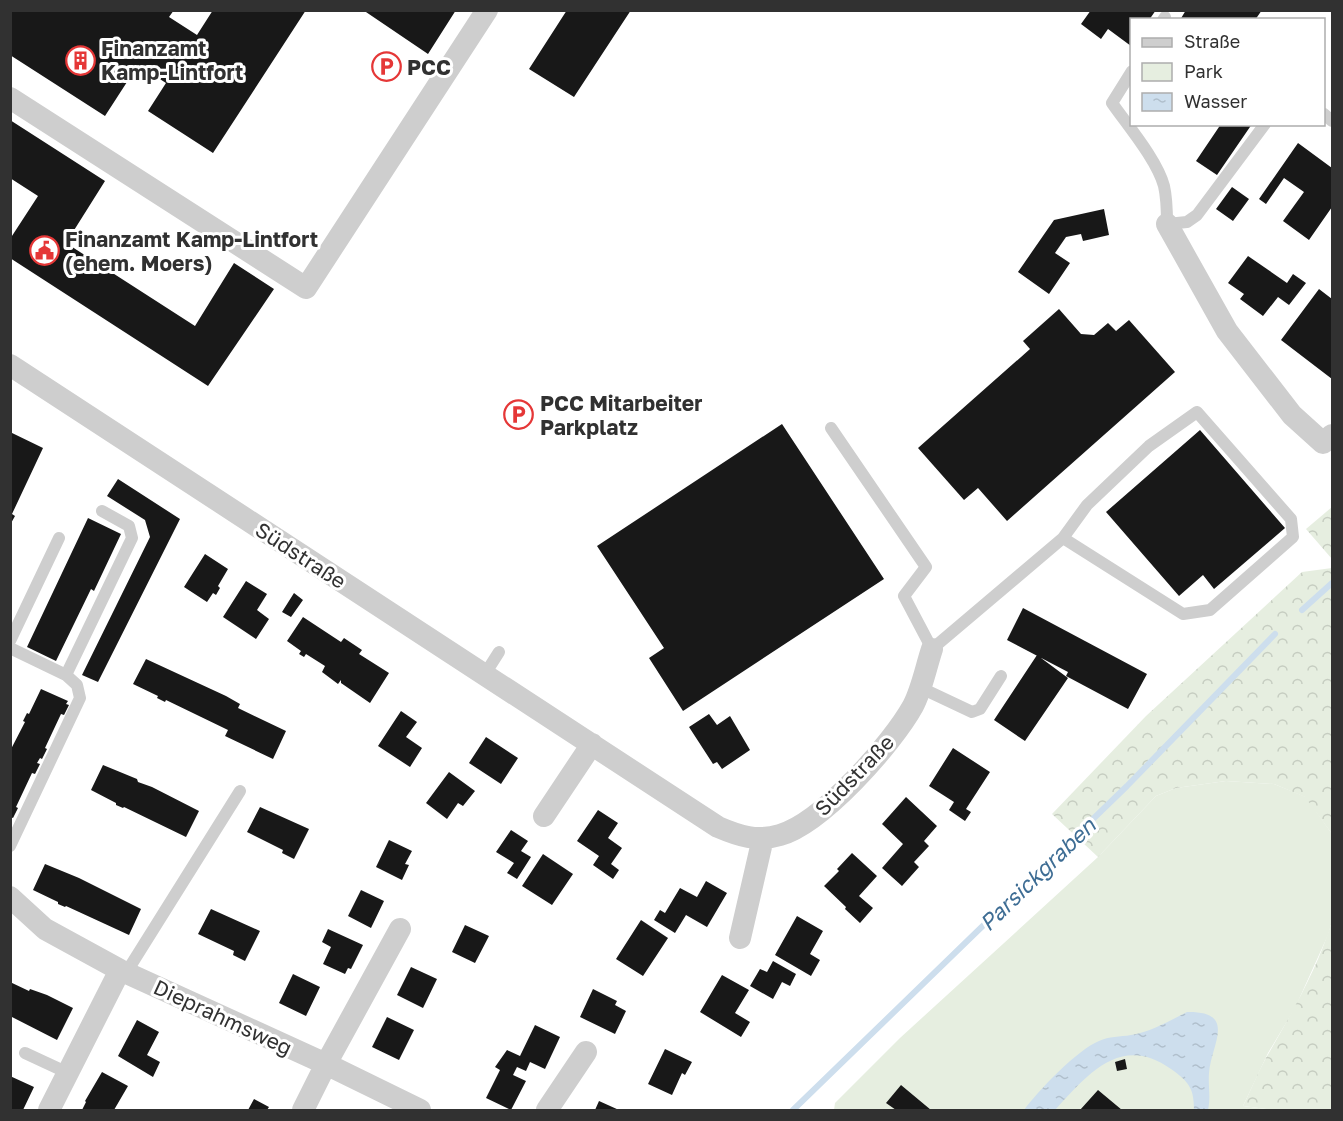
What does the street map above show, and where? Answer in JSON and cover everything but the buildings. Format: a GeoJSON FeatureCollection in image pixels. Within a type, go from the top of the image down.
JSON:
{"type":"FeatureCollection","features":[{"type":"Feature","properties":{"kind":"street"},"geometry":{"type":"LineString","coordinates":[[10,98],[306,288],[488,10]]}},
{"type":"Feature","properties":{"kind":"street"},"geometry":{"type":"LineString","coordinates":[[1167,224],[1227,331],[1248,359],[1292,415],[1323,443],[1332,435]]}},
{"type":"Feature","properties":{"kind":"street","name":"Südstraße"},"geometry":{"type":"LineString","coordinates":[[10,365],[718,826],[742,837],[763,838],[781,835],[803,825],[822,812],[886,745],[913,704],[932,649]]}},
{"type":"Feature","properties":{"kind":"street"},"geometry":{"type":"LineString","coordinates":[[544,816],[592,744]]}},
{"type":"Feature","properties":{"kind":"street"},"geometry":{"type":"LineString","coordinates":[[740,938],[763,838]]}},
{"type":"Feature","properties":{"kind":"street","name":"Dieprahmsweg"},"geometry":{"type":"LineString","coordinates":[[10,897],[45,929],[123,972],[326,1064],[420,1110]]}},
{"type":"Feature","properties":{"kind":"street"},"geometry":{"type":"LineString","coordinates":[[303,1110],[400,929]]}},
{"type":"Feature","properties":{"kind":"street"},"geometry":{"type":"LineString","coordinates":[[49,1110],[123,972]]}},
{"type":"Feature","properties":{"kind":"street"},"geometry":{"type":"LineString","coordinates":[[547,1110],[586,1052]]}},
{"type":"Feature","properties":{"kind":"lane"},"geometry":{"type":"LineString","coordinates":[[1130,73],[1112,103],[1155,166],[1163,183],[1167,224],[1187,222],[1197,215],[1264,126]]}},
{"type":"Feature","properties":{"kind":"lane"},"geometry":{"type":"LineString","coordinates":[[831,428],[926,567],[904,596],[932,649],[1064,538],[1087,505],[1141,453],[1197,412],[1291,519],[1293,537],[1210,610],[1184,614],[1064,538]]}},
{"type":"Feature","properties":{"kind":"lane"},"geometry":{"type":"LineString","coordinates":[[66,675],[132,538],[129,526],[102,511]]}},
{"type":"Feature","properties":{"kind":"lane"},"geometry":{"type":"LineString","coordinates":[[10,641],[58,538]]}},
{"type":"Feature","properties":{"kind":"lane"},"geometry":{"type":"LineString","coordinates":[[10,648],[66,675],[77,685],[80,698],[10,846]]}},
{"type":"Feature","properties":{"kind":"lane"},"geometry":{"type":"LineString","coordinates":[[485,674],[499,652]]}},
{"type":"Feature","properties":{"kind":"lane"},"geometry":{"type":"LineString","coordinates":[[919,687],[972,712],[980,709],[1001,676]]}},
{"type":"Feature","properties":{"kind":"lane"},"geometry":{"type":"LineString","coordinates":[[123,972],[240,791]]}},
{"type":"Feature","properties":{"kind":"lane"},"geometry":{"type":"LineString","coordinates":[[25,1053],[68,1073]]}},
{"type":"Feature","properties":{"kind":"green space"},"geometry":{"type":"Polygon","coordinates":[[[1332,507],[1332,559],[1306,529],[1332,507]]]}},
{"type":"Feature","properties":{"kind":"green space"},"geometry":{"type":"Polygon","coordinates":[[[1332,568],[1332,834],[1305,797],[1274,784],[1226,781],[1176,788],[1156,796],[1098,857],[1052,814],[1146,716],[1302,572],[1332,568]]]}},
{"type":"Feature","properties":{"kind":"green space"},"geometry":{"type":"Polygon","coordinates":[[[1226,781],[1274,784],[1306,797],[1332,834],[1332,921],[1328,935],[1295,1008],[1268,1053],[1243,1106],[1273,1110],[834,1110],[835,1103],[900,1038],[1098,857],[1156,796],[1176,788],[1226,781]]]}},
{"type":"Feature","properties":{"kind":"green space"},"geometry":{"type":"Polygon","coordinates":[[[1332,921],[1332,1110],[1273,1110],[1243,1106],[1262,1065],[1313,971],[1332,921]]]}},
{"type":"Feature","properties":{"kind":"water"},"geometry":{"type":"Polygon","coordinates":[[[1187,1012],[1203,1013],[1212,1017],[1217,1023],[1218,1032],[1209,1073],[1208,1110],[1194,1110],[1193,1096],[1189,1086],[1171,1069],[1153,1059],[1136,1055],[1121,1057],[1106,1063],[1093,1072],[1055,1110],[1024,1110],[1058,1072],[1090,1046],[1107,1038],[1146,1031],[1187,1012]]]}},
{"type":"Feature","properties":{"kind":"waterway","name":"Parsickgraben"},"geometry":{"type":"LineString","coordinates":[[1302,610],[1332,583]]}},
{"type":"Feature","properties":{"kind":"waterway","name":"Parsickgraben"},"geometry":{"type":"LineString","coordinates":[[793,1110],[1127,786],[1275,634]]}},
{"type":"Feature","properties":{"kind":"place","name":"Finanzamt Kamp-Lintfort"},"geometry":{"type":"Point","coordinates":[80,60]}},
{"type":"Feature","properties":{"kind":"place","name":"PCC"},"geometry":{"type":"Point","coordinates":[386,67]}},
{"type":"Feature","properties":{"kind":"place","name":"Finanzamt Kamp-Lintfort (ehem. Moers)"},"geometry":{"type":"Point","coordinates":[44,251]}},
{"type":"Feature","properties":{"kind":"place","name":"PCC Mitarbeiter Parkplatz"},"geometry":{"type":"Point","coordinates":[519,415]}}]}
